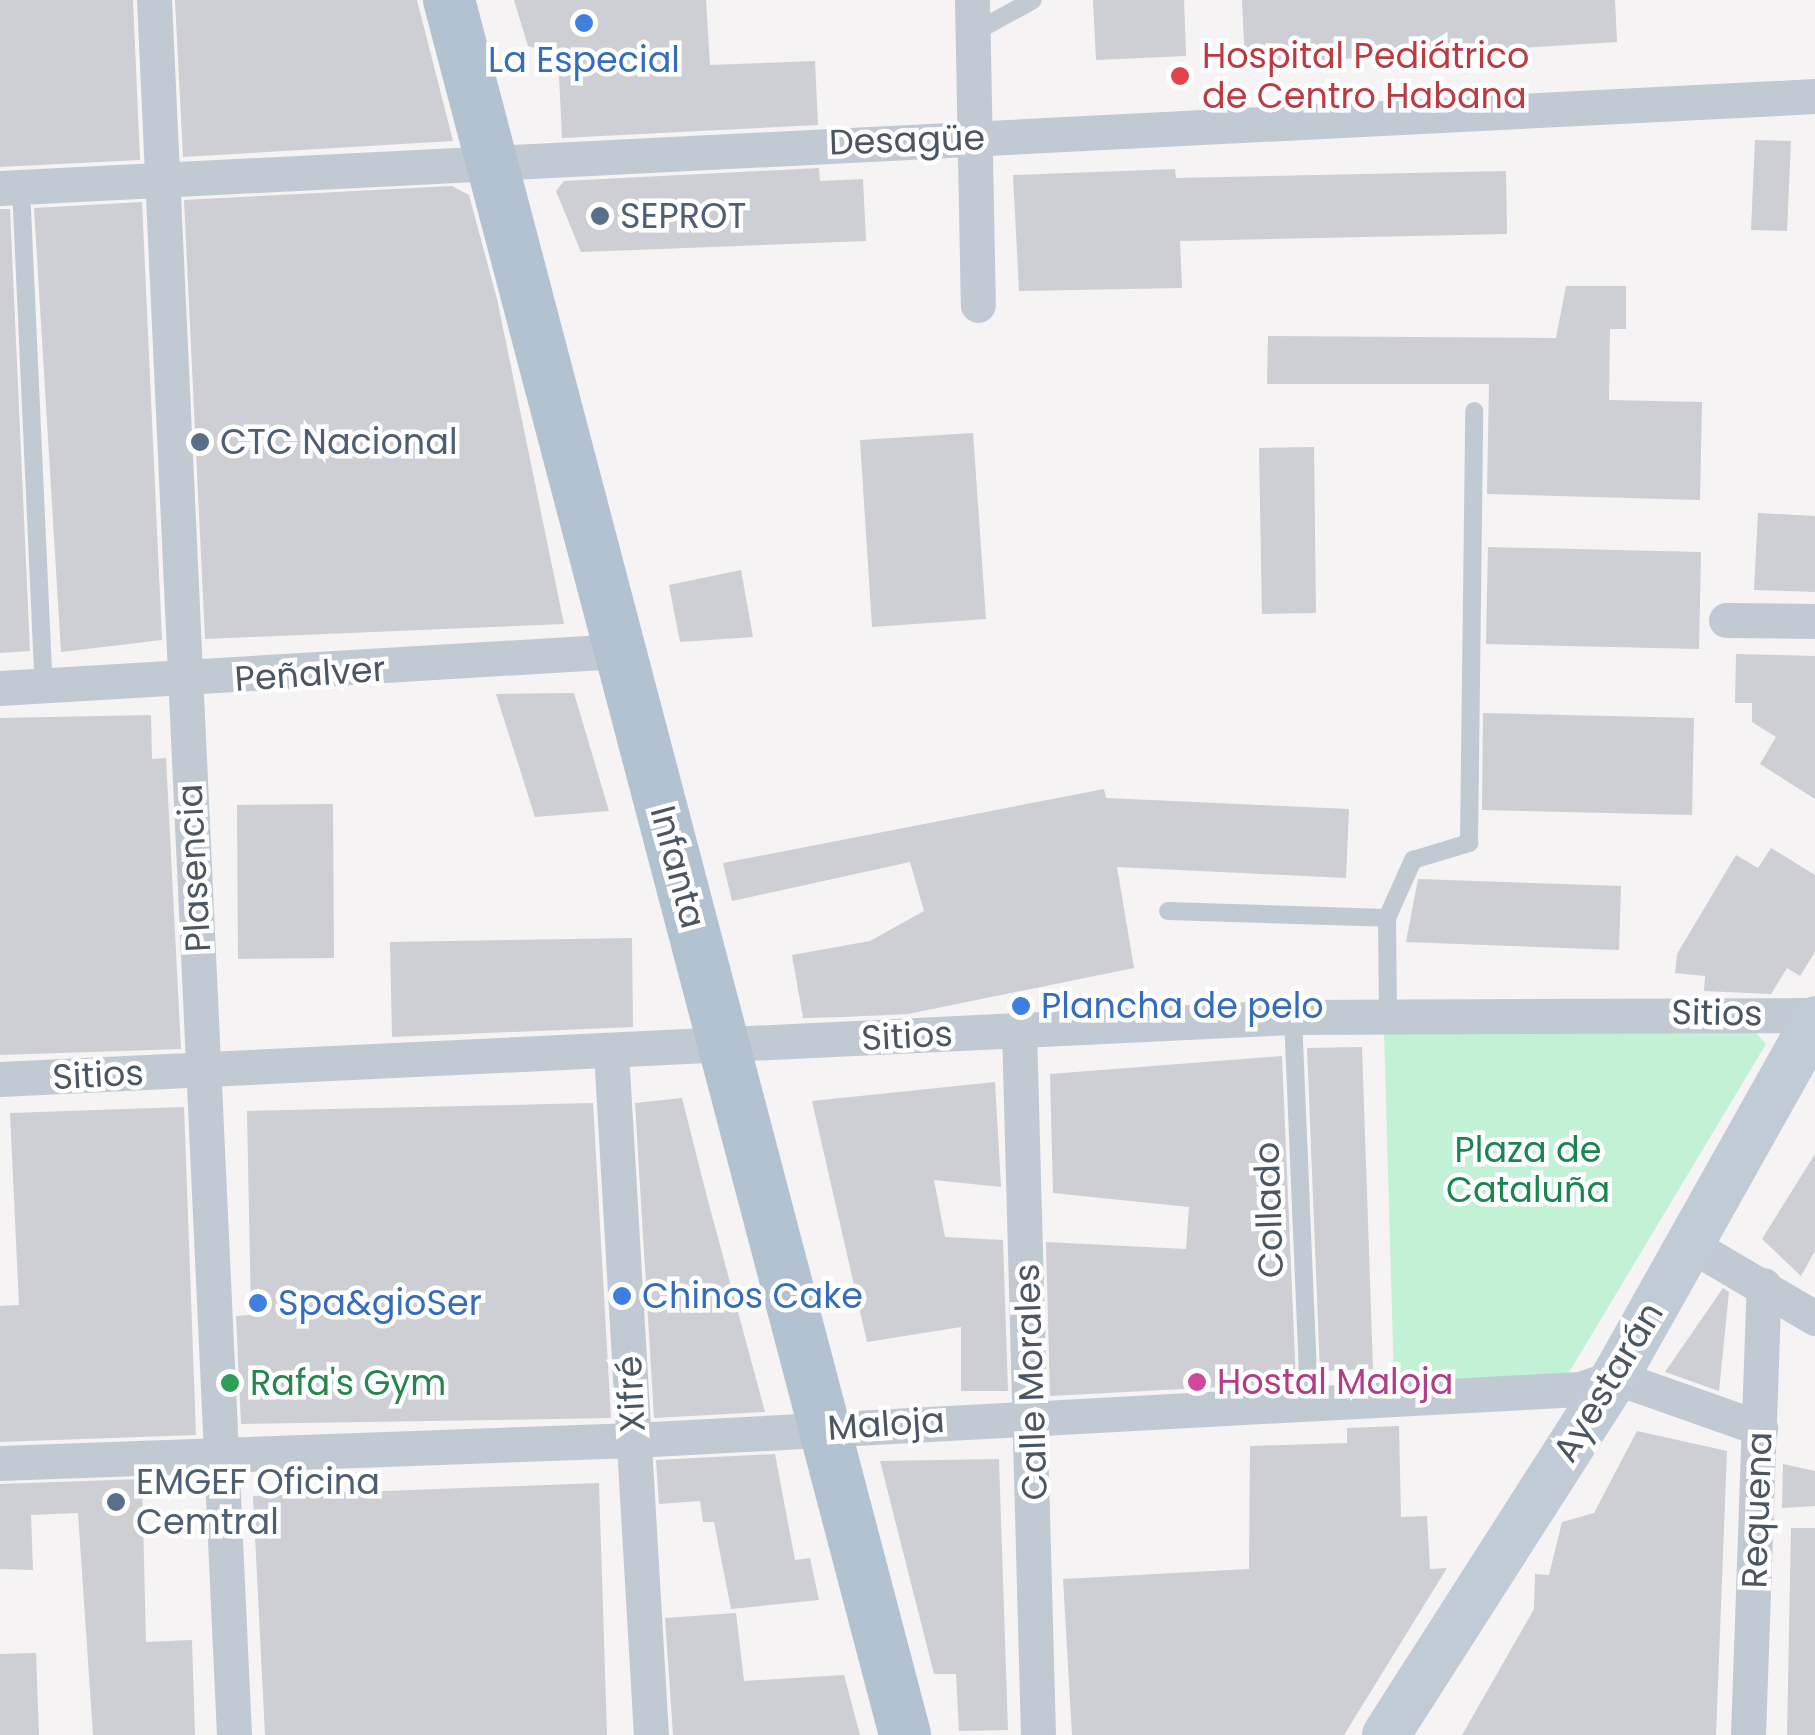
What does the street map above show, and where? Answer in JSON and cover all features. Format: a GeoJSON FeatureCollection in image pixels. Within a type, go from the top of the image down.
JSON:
{"type":"FeatureCollection","features":[{"type":"Feature","properties":{"kind":"main road","name":"Infanta"},"geometry":{"type":"LineString","coordinates":[[450,0],[619,651],[728,1046],[904,1735]]}},
{"type":"Feature","properties":{"kind":"main road","name":"Ayestarán"},"geometry":{"type":"LineString","coordinates":[[1386,1735],[1615,1376],[1815,1018]]}},
{"type":"Feature","properties":{"kind":"street","name":"Plasencia"},"geometry":{"type":"LineString","coordinates":[[154,0],[183,683],[205,1070],[218,1457],[234,1735]]}},
{"type":"Feature","properties":{"kind":"street"},"geometry":{"type":"LineString","coordinates":[[972,17],[978,305]]}},
{"type":"Feature","properties":{"kind":"street","name":"Desagüe"},"geometry":{"type":"LineString","coordinates":[[10,187],[488,158],[1815,96]]}},
{"type":"Feature","properties":{"kind":"street"},"geometry":{"type":"LineString","coordinates":[[1726,620],[1815,620]]}},
{"type":"Feature","properties":{"kind":"street","name":"Peñalver"},"geometry":{"type":"LineString","coordinates":[[0,688],[183,683],[619,651]]}},
{"type":"Feature","properties":{"kind":"street","name":"Sitios"},"geometry":{"type":"LineString","coordinates":[[0,1080],[1293,1017],[1815,1018]]}},
{"type":"Feature","properties":{"kind":"street","name":"Calle Morales"},"geometry":{"type":"LineString","coordinates":[[1019,1029],[1034,1413],[1038,1735]]}},
{"type":"Feature","properties":{"kind":"street","name":"Xifré"},"geometry":{"type":"LineString","coordinates":[[611,1052],[652,1735]]}},
{"type":"Feature","properties":{"kind":"street"},"geometry":{"type":"LineString","coordinates":[[1690,1245],[1815,1318]]}},
{"type":"Feature","properties":{"kind":"street","name":"Requena"},"geometry":{"type":"LineString","coordinates":[[1748,1735],[1764,1285]]}},
{"type":"Feature","properties":{"kind":"street"},"geometry":{"type":"LineString","coordinates":[[1615,1376],[1760,1428]]}},
{"type":"Feature","properties":{"kind":"street","name":"Maloja"},"geometry":{"type":"LineString","coordinates":[[0,1463],[634,1440],[1034,1413],[1580,1389],[1615,1376]]}},
{"type":"Feature","properties":{"kind":"lane"},"geometry":{"type":"LineString","coordinates":[[972,17],[1033,0]]}},
{"type":"Feature","properties":{"kind":"lane"},"geometry":{"type":"LineString","coordinates":[[10,187],[44,686]]}},
{"type":"Feature","properties":{"kind":"lane"},"geometry":{"type":"LineString","coordinates":[[1388,1016],[1387,918],[1413,860],[1468,842],[1474,411]]}},
{"type":"Feature","properties":{"kind":"lane"},"geometry":{"type":"LineString","coordinates":[[1168,911],[1387,918]]}},
{"type":"Feature","properties":{"kind":"lane","name":"Collado"},"geometry":{"type":"LineString","coordinates":[[1293,1017],[1309,1401]]}},
{"type":"Feature","properties":{"kind":"green space","name":"Plaza de Cataluña"},"geometry":{"type":"Polygon","coordinates":[[[1751,1027],[1766,1044],[1565,1379],[1394,1382],[1384,1031],[1751,1027]]]}},
{"type":"Feature","properties":{"kind":"building"},"geometry":{"type":"Polygon","coordinates":[[[0,0],[133,0],[140,160],[0,167],[0,0]]]}},
{"type":"Feature","properties":{"kind":"building"},"geometry":{"type":"Polygon","coordinates":[[[175,0],[417,0],[453,141],[183,157],[175,0]]]}},
{"type":"Feature","properties":{"kind":"building"},"geometry":{"type":"Polygon","coordinates":[[[514,0],[706,0],[710,65],[815,61],[818,125],[562,138],[558,55],[528,46],[514,0]]]}},
{"type":"Feature","properties":{"kind":"building"},"geometry":{"type":"Polygon","coordinates":[[[1093,0],[1184,0],[1186,56],[1096,60],[1093,0]]]}},
{"type":"Feature","properties":{"kind":"building"},"geometry":{"type":"Polygon","coordinates":[[[1242,0],[1615,0],[1617,42],[1245,65],[1242,0]]]}},
{"type":"Feature","properties":{"kind":"building"},"geometry":{"type":"Polygon","coordinates":[[[1755,140],[1791,141],[1787,231],[1751,230],[1755,140]]]}},
{"type":"Feature","properties":{"kind":"building"},"geometry":{"type":"Polygon","coordinates":[[[819,168],[820,181],[863,179],[866,241],[581,252],[556,191],[564,181],[819,168]]]}},
{"type":"Feature","properties":{"kind":"building"},"geometry":{"type":"Polygon","coordinates":[[[1175,169],[1176,178],[1506,171],[1507,234],[1180,241],[1182,288],[1019,291],[1013,175],[1175,169]]]}},
{"type":"Feature","properties":{"kind":"building"},"geometry":{"type":"Polygon","coordinates":[[[452,186],[469,195],[497,299],[564,624],[205,639],[184,200],[452,186]]]}},
{"type":"Feature","properties":{"kind":"building"},"geometry":{"type":"Polygon","coordinates":[[[142,202],[162,640],[61,652],[34,208],[142,202]]]}},
{"type":"Feature","properties":{"kind":"building"},"geometry":{"type":"Polygon","coordinates":[[[0,209],[10,209],[30,651],[0,653],[0,209]]]}},
{"type":"Feature","properties":{"kind":"building"},"geometry":{"type":"Polygon","coordinates":[[[1566,286],[1626,286],[1626,329],[1610,329],[1609,400],[1702,402],[1700,500],[1487,494],[1489,384],[1267,384],[1268,336],[1556,338],[1566,286]]]}},
{"type":"Feature","properties":{"kind":"building"},"geometry":{"type":"Polygon","coordinates":[[[973,433],[986,619],[872,627],[860,440],[973,433]]]}},
{"type":"Feature","properties":{"kind":"building"},"geometry":{"type":"Polygon","coordinates":[[[1314,447],[1316,613],[1262,614],[1259,448],[1314,447]]]}},
{"type":"Feature","properties":{"kind":"building"},"geometry":{"type":"Polygon","coordinates":[[[1758,513],[1815,516],[1815,592],[1754,590],[1758,513]]]}},
{"type":"Feature","properties":{"kind":"building"},"geometry":{"type":"Polygon","coordinates":[[[1488,547],[1701,552],[1699,649],[1486,644],[1488,547]]]}},
{"type":"Feature","properties":{"kind":"building"},"geometry":{"type":"Polygon","coordinates":[[[741,570],[753,637],[680,642],[669,585],[741,570]]]}},
{"type":"Feature","properties":{"kind":"building"},"geometry":{"type":"Polygon","coordinates":[[[1736,654],[1815,656],[1815,799],[1760,764],[1776,737],[1752,722],[1752,703],[1735,703],[1736,654]]]}},
{"type":"Feature","properties":{"kind":"building"},"geometry":{"type":"Polygon","coordinates":[[[574,693],[609,811],[535,817],[496,694],[574,693]]]}},
{"type":"Feature","properties":{"kind":"building"},"geometry":{"type":"Polygon","coordinates":[[[1483,713],[1694,718],[1692,815],[1482,810],[1483,713]]]}},
{"type":"Feature","properties":{"kind":"building"},"geometry":{"type":"Polygon","coordinates":[[[151,715],[152,759],[166,758],[181,1049],[0,1055],[0,718],[151,715]]]}},
{"type":"Feature","properties":{"kind":"building"},"geometry":{"type":"Polygon","coordinates":[[[1104,789],[1106,798],[1349,809],[1346,878],[1117,867],[1134,968],[908,1014],[843,1017],[803,1018],[792,955],[870,941],[924,911],[910,862],[732,901],[723,863],[1104,789]]]}},
{"type":"Feature","properties":{"kind":"building"},"geometry":{"type":"Polygon","coordinates":[[[333,804],[334,958],[238,959],[237,805],[333,804]]]}},
{"type":"Feature","properties":{"kind":"building"},"geometry":{"type":"Polygon","coordinates":[[[1771,848],[1815,875],[1815,952],[1800,976],[1787,968],[1771,994],[1704,991],[1705,976],[1675,973],[1677,954],[1736,855],[1758,868],[1771,848]]]}},
{"type":"Feature","properties":{"kind":"building"},"geometry":{"type":"Polygon","coordinates":[[[1418,879],[1621,886],[1619,950],[1406,942],[1418,879]]]}},
{"type":"Feature","properties":{"kind":"building"},"geometry":{"type":"Polygon","coordinates":[[[632,938],[633,1027],[392,1037],[390,942],[632,938]]]}},
{"type":"Feature","properties":{"kind":"building"},"geometry":{"type":"Polygon","coordinates":[[[1362,1047],[1373,1369],[1320,1371],[1307,1048],[1362,1047]]]}},
{"type":"Feature","properties":{"kind":"building"},"geometry":{"type":"Polygon","coordinates":[[[1282,1056],[1296,1383],[1050,1396],[1046,1242],[1186,1249],[1189,1207],[1053,1193],[1050,1074],[1282,1056]]]}},
{"type":"Feature","properties":{"kind":"building"},"geometry":{"type":"Polygon","coordinates":[[[995,1082],[1001,1187],[934,1180],[945,1237],[1003,1240],[1008,1391],[961,1391],[961,1327],[867,1342],[812,1101],[995,1082]]]}},
{"type":"Feature","properties":{"kind":"building"},"geometry":{"type":"Polygon","coordinates":[[[682,1098],[765,1412],[654,1418],[635,1103],[682,1098]]]}},
{"type":"Feature","properties":{"kind":"building"},"geometry":{"type":"Polygon","coordinates":[[[593,1103],[611,1418],[241,1424],[236,1316],[251,1315],[247,1111],[593,1103]]]}},
{"type":"Feature","properties":{"kind":"building"},"geometry":{"type":"Polygon","coordinates":[[[184,1107],[196,1435],[0,1442],[0,1306],[19,1305],[10,1113],[184,1107]]]}},
{"type":"Feature","properties":{"kind":"building"},"geometry":{"type":"Polygon","coordinates":[[[1815,1154],[1815,1251],[1801,1276],[1762,1239],[1815,1154]]]}},
{"type":"Feature","properties":{"kind":"building"},"geometry":{"type":"Polygon","coordinates":[[[1723,1288],[1729,1292],[1719,1391],[1665,1372],[1723,1288]]]}},
{"type":"Feature","properties":{"kind":"building"},"geometry":{"type":"Polygon","coordinates":[[[1399,1426],[1401,1517],[1427,1516],[1430,1569],[1447,1568],[1344,1735],[1072,1735],[1063,1579],[1249,1569],[1250,1446],[1347,1443],[1347,1428],[1399,1426]]]}},
{"type":"Feature","properties":{"kind":"building"},"geometry":{"type":"Polygon","coordinates":[[[1637,1431],[1727,1451],[1716,1735],[1462,1735],[1534,1609],[1535,1574],[1549,1575],[1562,1522],[1594,1513],[1637,1431]]]}},
{"type":"Feature","properties":{"kind":"building"},"geometry":{"type":"Polygon","coordinates":[[[775,1454],[795,1560],[810,1558],[819,1600],[731,1609],[714,1522],[703,1522],[700,1501],[659,1504],[656,1460],[775,1454]]]}},
{"type":"Feature","properties":{"kind":"building"},"geometry":{"type":"Polygon","coordinates":[[[999,1459],[1008,1730],[959,1731],[956,1674],[934,1674],[880,1461],[999,1459]]]}},
{"type":"Feature","properties":{"kind":"building"},"geometry":{"type":"Polygon","coordinates":[[[1783,1464],[1815,1471],[1815,1506],[1782,1508],[1783,1464]]]}},
{"type":"Feature","properties":{"kind":"building"},"geometry":{"type":"Polygon","coordinates":[[[142,1479],[146,1642],[192,1640],[195,1735],[93,1735],[78,1513],[31,1515],[33,1570],[0,1569],[0,1484],[142,1479]]]}},
{"type":"Feature","properties":{"kind":"building"},"geometry":{"type":"Polygon","coordinates":[[[599,1483],[607,1735],[265,1735],[253,1496],[599,1483]]]}},
{"type":"Feature","properties":{"kind":"building"},"geometry":{"type":"Polygon","coordinates":[[[1791,1528],[1815,1528],[1815,1735],[1787,1735],[1791,1528]]]}},
{"type":"Feature","properties":{"kind":"building"},"geometry":{"type":"Polygon","coordinates":[[[736,1613],[744,1681],[844,1675],[860,1735],[673,1735],[665,1618],[736,1613]]]}},
{"type":"Feature","properties":{"kind":"building"},"geometry":{"type":"Polygon","coordinates":[[[36,1653],[39,1735],[0,1735],[0,1654],[36,1653]]]}},
{"type":"Feature","properties":{"kind":"place","name":"La Especial"},"geometry":{"type":"Point","coordinates":[584,23]}},
{"type":"Feature","properties":{"kind":"place","name":"Hospital Pediátrico de Centro Habana"},"geometry":{"type":"Point","coordinates":[1180,76]}},
{"type":"Feature","properties":{"kind":"place","name":"SEPROT"},"geometry":{"type":"Point","coordinates":[600,216]}},
{"type":"Feature","properties":{"kind":"place","name":"CTC Nacional"},"geometry":{"type":"Point","coordinates":[200,442]}},
{"type":"Feature","properties":{"kind":"place","name":"Plancha de pelo"},"geometry":{"type":"Point","coordinates":[1021,1006]}},
{"type":"Feature","properties":{"kind":"place","name":"Chinos Cake"},"geometry":{"type":"Point","coordinates":[622,1296]}},
{"type":"Feature","properties":{"kind":"place","name":"Spa&gioSer"},"geometry":{"type":"Point","coordinates":[258,1303]}},
{"type":"Feature","properties":{"kind":"place","name":"Hostal Maloja"},"geometry":{"type":"Point","coordinates":[1197,1382]}},
{"type":"Feature","properties":{"kind":"place","name":"Rafa's Gym"},"geometry":{"type":"Point","coordinates":[230,1383]}},
{"type":"Feature","properties":{"kind":"place","name":"EMGEF Oficina Cemtral"},"geometry":{"type":"Point","coordinates":[116,1502]}}]}
